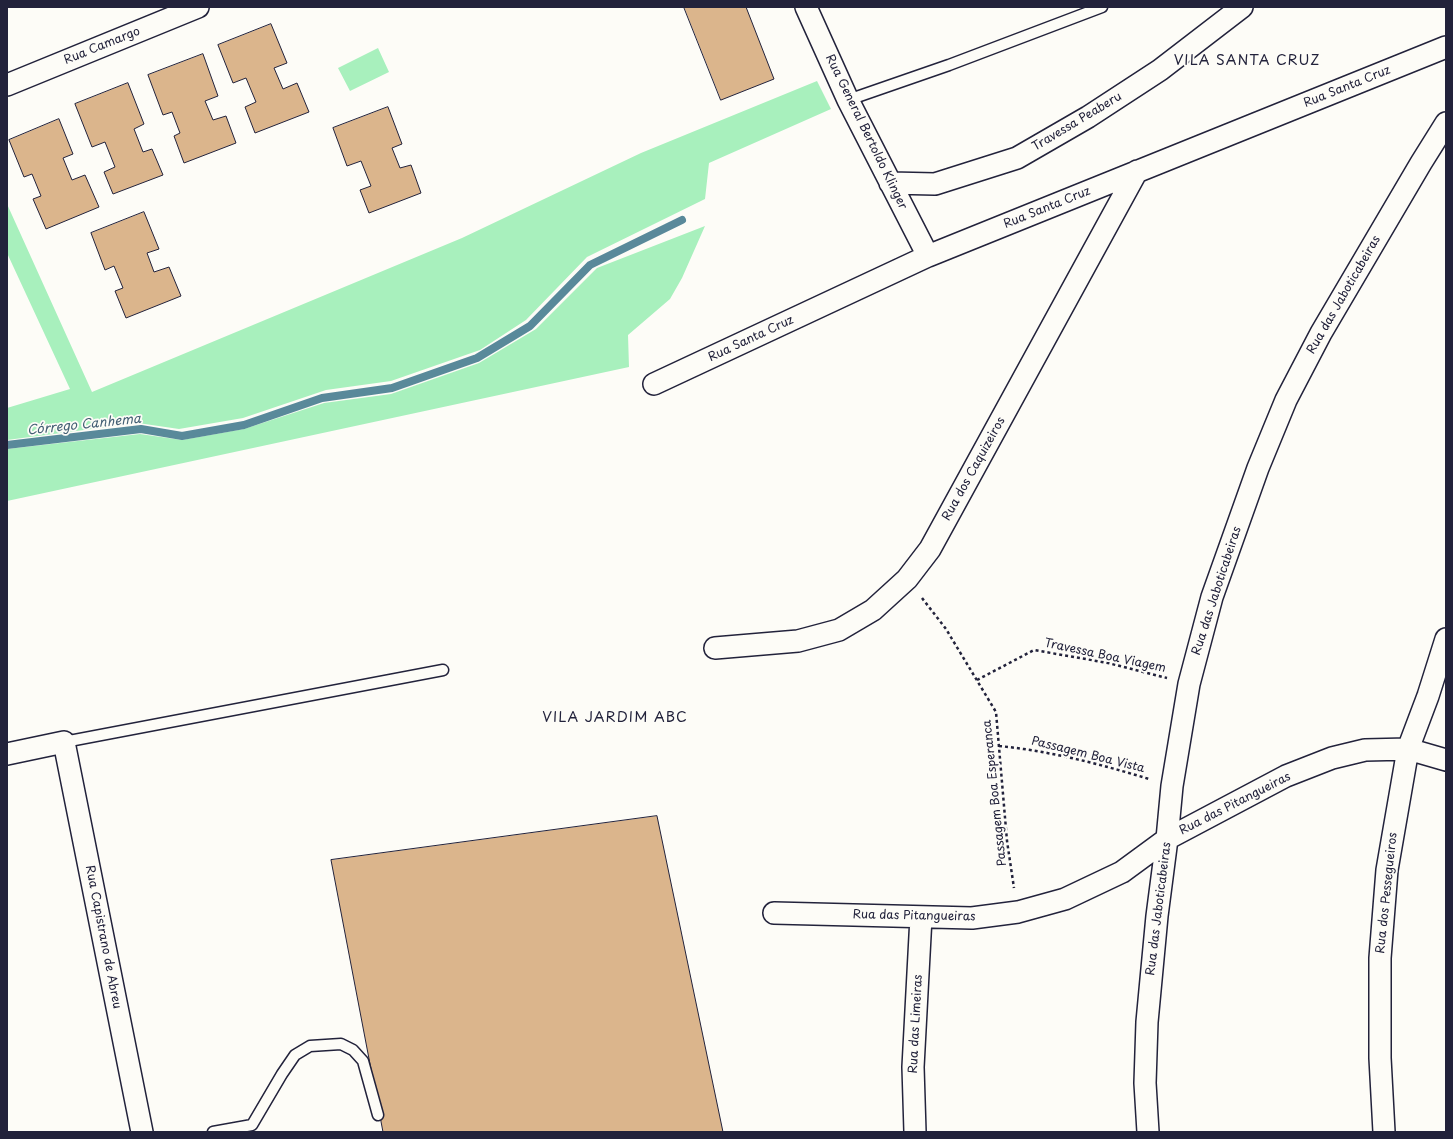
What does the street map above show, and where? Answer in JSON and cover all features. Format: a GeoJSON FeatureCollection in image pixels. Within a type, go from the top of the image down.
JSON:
{"type":"FeatureCollection","features":[{"type":"Feature","properties":{"kind":"street","name":"Rua Camargo"},"geometry":{"type":"LineString","coordinates":[[7,85],[198,7]]}},
{"type":"Feature","properties":{"kind":"street","name":"Rua General Bertoldo Klinger"},"geometry":{"type":"LineString","coordinates":[[806,7],[848,100],[928,256]]}},
{"type":"Feature","properties":{"kind":"street","name":"Travessa Peaberu"},"geometry":{"type":"LineString","coordinates":[[890,183],[936,184],[1017,158],[1088,117],[1160,70],[1242,7]]}},
{"type":"Feature","properties":{"kind":"street","name":"Rua Santa Cruz"},"geometry":{"type":"LineString","coordinates":[[654,384],[928,256],[1446,47]]}},
{"type":"Feature","properties":{"kind":"street","name":"Rua das Jaboticabeiras"},"geometry":{"type":"LineString","coordinates":[[1148,1132],[1145,1083],[1147,1022],[1157,916],[1172,786],[1189,684],[1212,597],[1258,468],[1286,400],[1321,333],[1446,123]]}},
{"type":"Feature","properties":{"kind":"street","name":"Rua dos Caquizeiros"},"geometry":{"type":"LineString","coordinates":[[715,648],[798,641],[839,630],[873,610],[907,579],[930,549],[1137,171]]}},
{"type":"Feature","properties":{"kind":"street","name":"Rua dos Pessegueiros"},"geometry":{"type":"LineString","coordinates":[[1384,1132],[1380,1058],[1380,958],[1387,870],[1408,748],[1428,696],[1446,638]]}},
{"type":"Feature","properties":{"kind":"street"},"geometry":{"type":"LineString","coordinates":[[7,754],[64,742]]}},
{"type":"Feature","properties":{"kind":"street","name":"Rua Capistrano de Abreu"},"geometry":{"type":"LineString","coordinates":[[64,742],[142,1132]]}},
{"type":"Feature","properties":{"kind":"street","name":"Rua das Pitangueiras"},"geometry":{"type":"LineString","coordinates":[[774,913],[972,918],[1018,912],[1065,899],[1122,872],[1167,839],[1286,776],[1332,758],[1366,750],[1408,748],[1446,760]]}},
{"type":"Feature","properties":{"kind":"street","name":"Rua das Limeiras"},"geometry":{"type":"LineString","coordinates":[[915,1132],[913,1067],[921,917]]}},
{"type":"Feature","properties":{"kind":"lane"},"geometry":{"type":"LineString","coordinates":[[848,100],[949,65],[1102,7]]}},
{"type":"Feature","properties":{"kind":"lane"},"geometry":{"type":"LineString","coordinates":[[64,742],[443,670]]}},
{"type":"Feature","properties":{"kind":"lane"},"geometry":{"type":"LineString","coordinates":[[213,1132],[252,1128],[282,1074],[296,1055],[310,1046],[341,1044],[353,1050],[363,1061],[378,1115]]}},
{"type":"Feature","properties":{"kind":"path","name":"Passagem Boa Esperanca"},"geometry":{"type":"LineString","coordinates":[[907,579],[946,630],[996,712],[1007,841],[1018,912]]}},
{"type":"Feature","properties":{"kind":"path","name":"Travessa Boa Viagem"},"geometry":{"type":"LineString","coordinates":[[977,680],[1034,650],[1108,663],[1189,684]]}},
{"type":"Feature","properties":{"kind":"path","name":"Passagem Boa Vista"},"geometry":{"type":"LineString","coordinates":[[999,746],[1031,749],[1109,767],[1172,786]]}},
{"type":"Feature","properties":{"kind":"green space"},"geometry":{"type":"Polygon","coordinates":[[[378,48],[389,72],[350,91],[338,68],[378,48]]]}},
{"type":"Feature","properties":{"kind":"green space"},"geometry":{"type":"Polygon","coordinates":[[[817,81],[831,109],[709,163],[705,199],[587,257],[526,320],[480,350],[391,381],[326,390],[243,418],[179,429],[138,423],[7,440],[7,408],[70,389],[7,253],[7,204],[92,392],[462,238],[641,153],[817,81]]]}},
{"type":"Feature","properties":{"kind":"green space"},"geometry":{"type":"Polygon","coordinates":[[[705,226],[682,278],[670,299],[628,335],[629,367],[7,501],[7,449],[140,434],[182,440],[244,429],[324,403],[391,394],[479,363],[536,329],[597,268],[705,226]]]}},
{"type":"Feature","properties":{"kind":"building"},"geometry":{"type":"Polygon","coordinates":[[[684,7],[746,7],[774,79],[721,100],[684,7]]]}},
{"type":"Feature","properties":{"kind":"building"},"geometry":{"type":"Polygon","coordinates":[[[271,24],[287,63],[274,68],[283,89],[297,83],[309,112],[255,133],[245,107],[256,102],[246,78],[233,83],[218,45],[271,24]]]}},
{"type":"Feature","properties":{"kind":"building"},"geometry":{"type":"Polygon","coordinates":[[[203,54],[218,96],[205,101],[213,120],[226,116],[236,143],[184,163],[174,136],[180,133],[172,112],[163,115],[148,75],[203,54]]]}},
{"type":"Feature","properties":{"kind":"building"},"geometry":{"type":"Polygon","coordinates":[[[128,83],[144,124],[134,129],[143,152],[152,149],[163,175],[113,194],[104,172],[115,167],[105,142],[92,147],[75,104],[128,83]]]}},
{"type":"Feature","properties":{"kind":"building"},"geometry":{"type":"Polygon","coordinates":[[[388,107],[402,144],[392,148],[400,168],[411,165],[421,193],[369,213],[360,190],[371,186],[361,161],[347,166],[333,128],[388,107]]]}},
{"type":"Feature","properties":{"kind":"building"},"geometry":{"type":"Polygon","coordinates":[[[59,119],[73,154],[63,158],[72,180],[85,175],[99,207],[46,229],[33,199],[41,196],[32,174],[24,177],[9,140],[59,119]]]}},
{"type":"Feature","properties":{"kind":"building"},"geometry":{"type":"Polygon","coordinates":[[[144,212],[159,249],[147,253],[154,272],[169,267],[181,296],[126,318],[115,291],[123,288],[114,266],[105,270],[91,233],[144,212]]]}},
{"type":"Feature","properties":{"kind":"building"},"geometry":{"type":"Polygon","coordinates":[[[657,816],[723,1132],[383,1132],[331,860],[657,816]]]}},
{"type":"Feature","properties":{"kind":"waterway","name":"Córrego Canhema"},"geometry":{"type":"LineString","coordinates":[[7,445],[141,429],[182,436],[244,425],[322,398],[392,388],[477,358],[530,326],[590,265],[682,220]]}},
{"type":"Feature","properties":{"kind":"district","name":"VILA SANTA CRUZ"},"geometry":{"type":"Point","coordinates":[1247,61]}},
{"type":"Feature","properties":{"kind":"district","name":"VILA JARDIM ABC"},"geometry":{"type":"Point","coordinates":[615,718]}}]}
